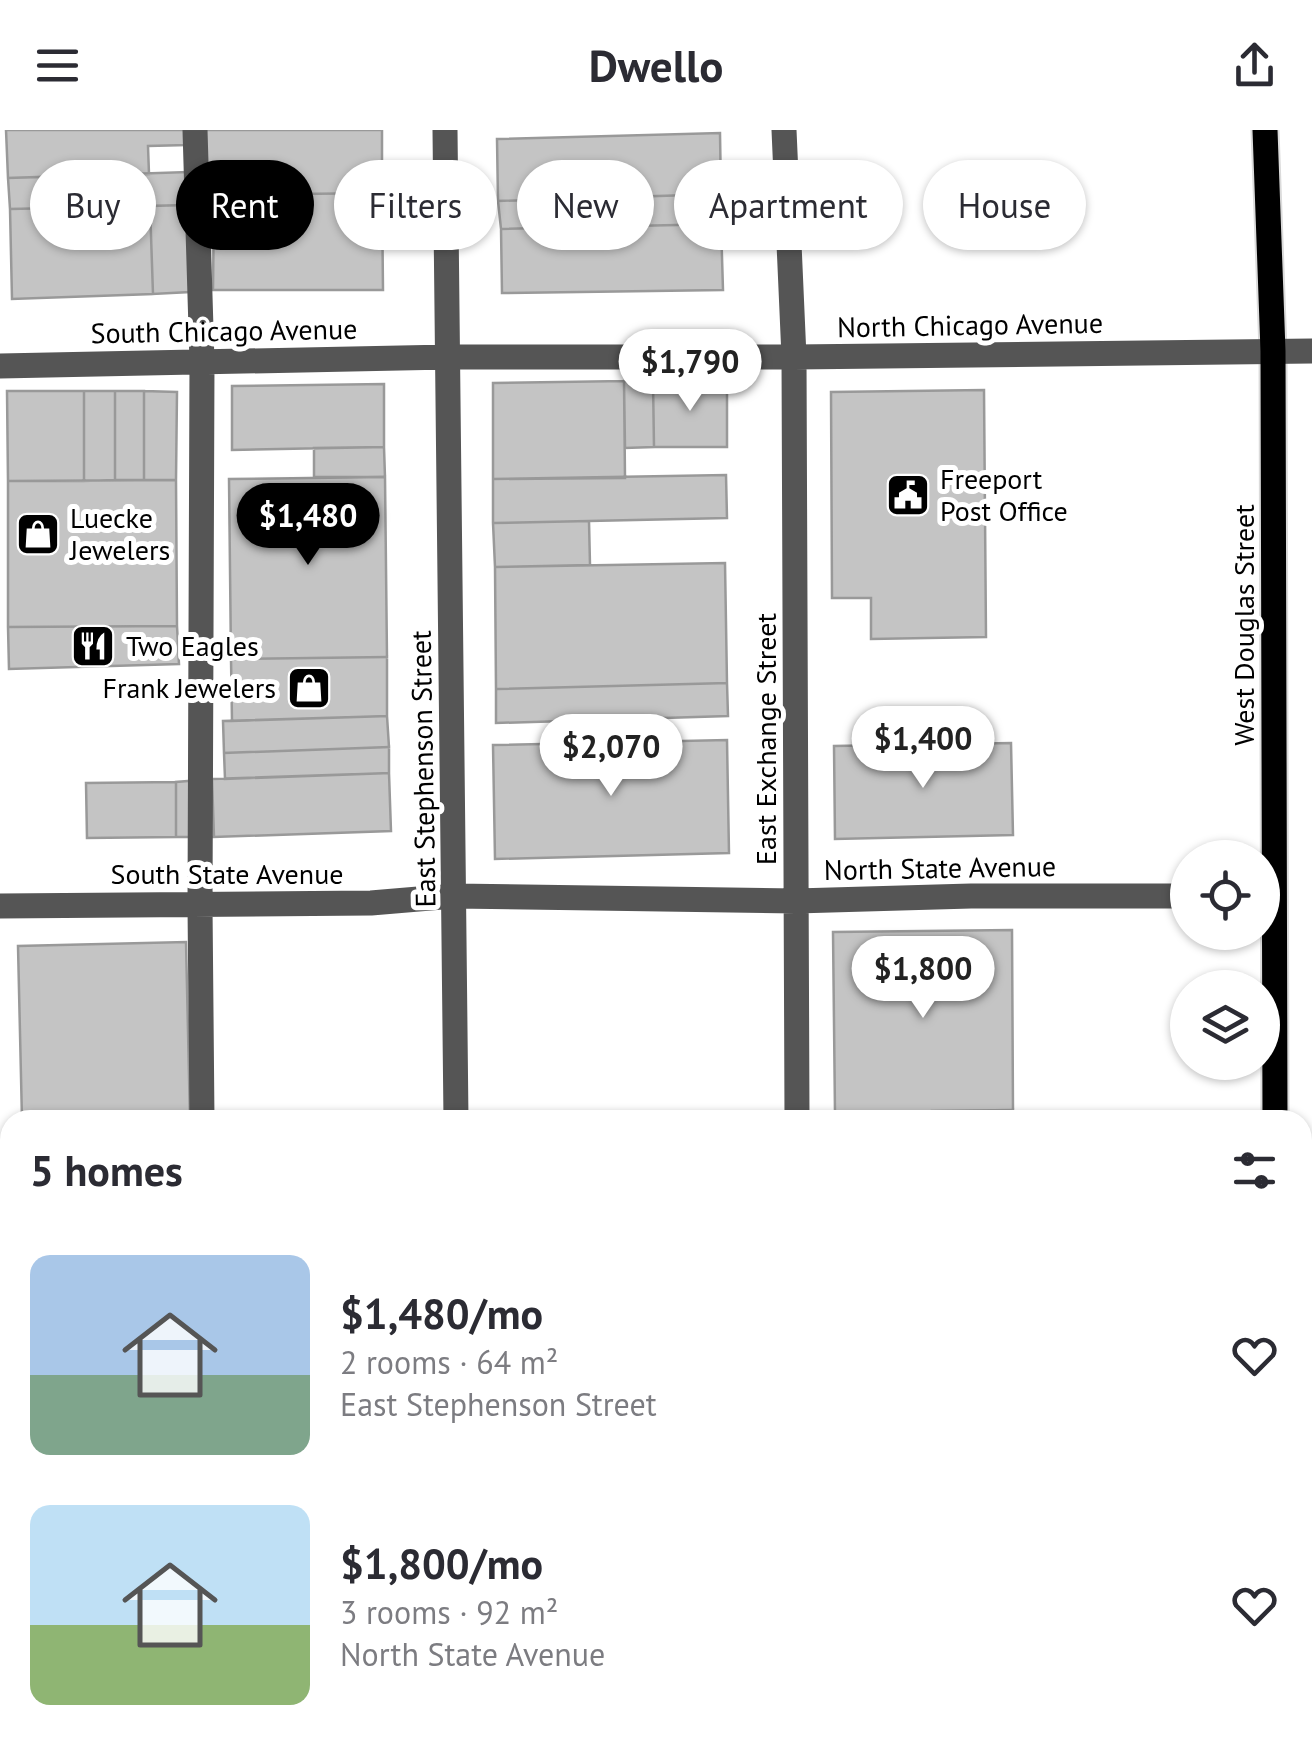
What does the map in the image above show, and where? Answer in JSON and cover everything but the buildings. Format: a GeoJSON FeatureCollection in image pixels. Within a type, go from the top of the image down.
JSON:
{"type":"FeatureCollection","features":[{"type":"Feature","properties":{"kind":"main road","name":"West Douglas Street"},"geometry":{"type":"LineString","coordinates":[[1265,130],[1273,351],[1269,840]]}},
{"type":"Feature","properties":{"kind":"main road","name":"West Douglas Street"},"geometry":{"type":"LineString","coordinates":[[1270,950],[1275,1110]]}},
{"type":"Feature","properties":{"kind":"street"},"geometry":{"type":"LineString","coordinates":[[196,130],[202,362],[202,1110]]}},
{"type":"Feature","properties":{"kind":"street","name":"East Stephenson Street"},"geometry":{"type":"LineString","coordinates":[[446,130],[456,1110]]}},
{"type":"Feature","properties":{"kind":"street","name":"East Exchange Street"},"geometry":{"type":"LineString","coordinates":[[784,130],[794,357],[797,1110]]}},
{"type":"Feature","properties":{"kind":"street","name":"North Chicago Avenue"},"geometry":{"type":"LineString","coordinates":[[449,357],[1312,350]]}},
{"type":"Feature","properties":{"kind":"street","name":"South Chicago Avenue"},"geometry":{"type":"LineString","coordinates":[[0,366],[449,357]]}},
{"type":"Feature","properties":{"kind":"street","name":"North State Avenue"},"geometry":{"type":"LineString","coordinates":[[454,896],[796,901],[1170,896]]}},
{"type":"Feature","properties":{"kind":"street","name":"South State Avenue"},"geometry":{"type":"LineString","coordinates":[[0,906],[371,904],[454,896]]}},
{"type":"Feature","properties":{"kind":"place","name":"Freeport Post Office"},"geometry":{"type":"Point","coordinates":[908,495]}},
{"type":"Feature","properties":{"kind":"place","name":"Luecke Jewelers"},"geometry":{"type":"Point","coordinates":[38,534]}},
{"type":"Feature","properties":{"kind":"place","name":"Two Eagles"},"geometry":{"type":"Point","coordinates":[93,646]}},
{"type":"Feature","properties":{"kind":"place","name":"Frank Jewelers"},"geometry":{"type":"Point","coordinates":[309,688]}}]}
